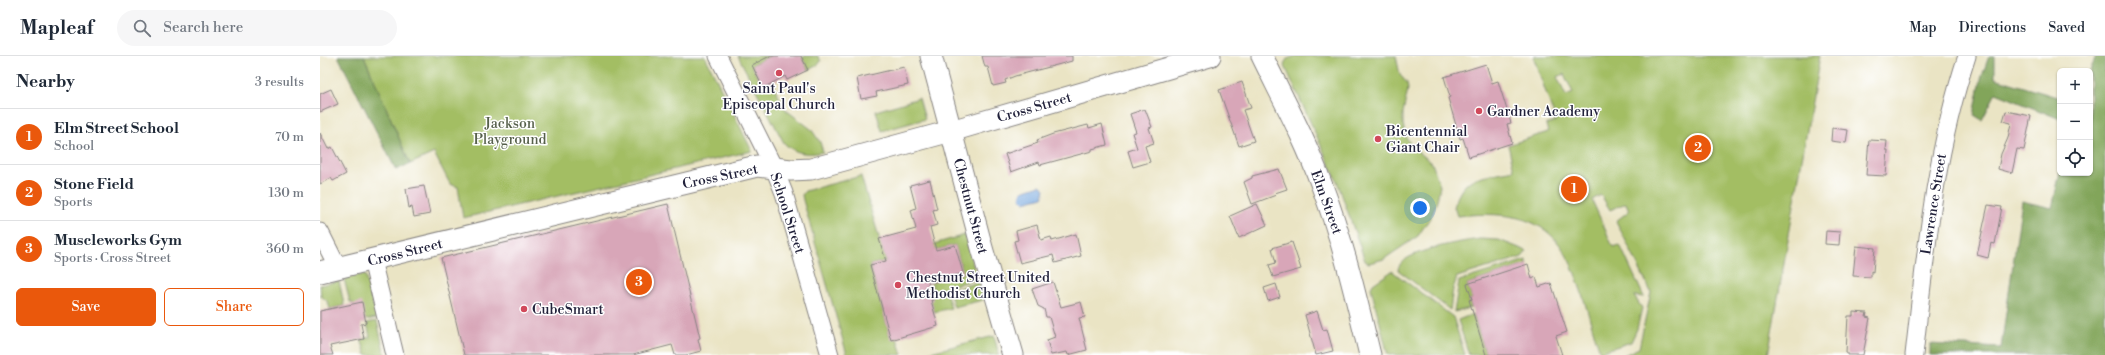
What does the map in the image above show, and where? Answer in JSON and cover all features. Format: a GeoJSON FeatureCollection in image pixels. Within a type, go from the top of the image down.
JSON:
{"type":"FeatureCollection","features":[{"type":"Feature","properties":{"kind":"street","name":"School Street"},"geometry":{"type":"LineString","coordinates":[[718,56],[774,168],[784,193],[830,355]]}},
{"type":"Feature","properties":{"kind":"street","name":"Chestnut Street"},"geometry":{"type":"LineString","coordinates":[[931,56],[1013,355]]}},
{"type":"Feature","properties":{"kind":"street","name":"Cross Street"},"geometry":{"type":"LineString","coordinates":[[329,270],[757,166],[791,170],[811,169],[951,131],[1210,56]]}},
{"type":"Feature","properties":{"kind":"street","name":"Elm Street"},"geometry":{"type":"LineString","coordinates":[[1262,56],[1309,155],[1327,199],[1343,251],[1370,355]]}},
{"type":"Feature","properties":{"kind":"street","name":"Lawrence Street"},"geometry":{"type":"LineString","coordinates":[[1914,355],[1933,194],[1950,116],[1967,56]]}},
{"type":"Feature","properties":{"kind":"street"},"geometry":{"type":"LineString","coordinates":[[320,232],[329,270]]}},
{"type":"Feature","properties":{"kind":"street"},"geometry":{"type":"LineString","coordinates":[[372,260],[395,355]]}},
{"type":"Feature","properties":{"kind":"green space"},"geometry":{"type":"Polygon","coordinates":[[[338,56],[364,56],[410,164],[396,170],[338,56]]]}},
{"type":"Feature","properties":{"kind":"green space","name":"Jackson Playground"},"geometry":{"type":"Polygon","coordinates":[[[364,56],[705,56],[752,151],[463,218],[458,187],[450,184],[434,153],[410,164],[364,56]]]}},
{"type":"Feature","properties":{"kind":"green space"},"geometry":{"type":"Polygon","coordinates":[[[738,56],[770,56],[752,65],[763,87],[772,83],[786,110],[811,129],[820,142],[823,152],[802,153],[788,147],[784,143],[738,56]]]}},
{"type":"Feature","properties":{"kind":"green space"},"geometry":{"type":"Polygon","coordinates":[[[805,56],[818,56],[821,61],[818,65],[808,70],[802,58],[805,56]]]}},
{"type":"Feature","properties":{"kind":"green space"},"geometry":{"type":"Polygon","coordinates":[[[1296,56],[1396,56],[1400,75],[1407,83],[1408,89],[1403,113],[1403,124],[1406,138],[1414,148],[1432,163],[1440,186],[1432,215],[1418,236],[1384,259],[1369,263],[1365,261],[1337,181],[1284,64],[1287,59],[1296,56]]]}},
{"type":"Feature","properties":{"kind":"green space"},"geometry":{"type":"Polygon","coordinates":[[[1533,56],[1820,56],[1768,355],[1624,355],[1639,348],[1651,292],[1616,221],[1629,211],[1626,203],[1610,210],[1601,195],[1592,200],[1613,247],[1620,245],[1644,297],[1634,296],[1642,308],[1637,329],[1631,342],[1600,352],[1572,266],[1560,246],[1545,230],[1524,220],[1495,215],[1457,216],[1454,207],[1463,187],[1476,178],[1514,170],[1508,145],[1548,132],[1546,125],[1556,121],[1533,56]],[[1564,74],[1557,77],[1566,96],[1573,93],[1564,74]]]}},
{"type":"Feature","properties":{"kind":"green space"},"geometry":{"type":"Polygon","coordinates":[[[1989,56],[1995,56],[1995,78],[2057,97],[2057,118],[1996,93],[1982,120],[1974,115],[1981,79],[1989,56]]]}},
{"type":"Feature","properties":{"kind":"green space"},"geometry":{"type":"Polygon","coordinates":[[[2096,56],[2105,56],[2105,355],[1930,355],[1930,344],[2001,348],[2022,201],[2052,208],[2059,176],[2093,176],[2093,68],[2091,68],[2096,56]]]}},
{"type":"Feature","properties":{"kind":"green space"},"geometry":{"type":"Polygon","coordinates":[[[919,98],[925,119],[882,131],[876,111],[919,98]]]}},
{"type":"Feature","properties":{"kind":"green space"},"geometry":{"type":"Polygon","coordinates":[[[861,176],[886,261],[870,265],[891,339],[897,338],[902,355],[847,355],[803,200],[802,195],[805,191],[861,176]]]}},
{"type":"Feature","properties":{"kind":"green space"},"geometry":{"type":"Polygon","coordinates":[[[965,235],[977,279],[926,293],[925,290],[933,288],[931,282],[963,273],[955,245],[936,250],[913,250],[965,235]]]}},
{"type":"Feature","properties":{"kind":"green space"},"geometry":{"type":"Polygon","coordinates":[[[1480,239],[1499,240],[1527,251],[1522,257],[1457,277],[1453,289],[1450,310],[1398,270],[1401,263],[1420,252],[1480,239]]]}},
{"type":"Feature","properties":{"kind":"green space"},"geometry":{"type":"Polygon","coordinates":[[[1526,260],[1528,264],[1467,284],[1472,299],[1469,300],[1471,308],[1454,312],[1459,281],[1526,260]]]}},
{"type":"Feature","properties":{"kind":"green space"},"geometry":{"type":"Polygon","coordinates":[[[1392,271],[1453,317],[1465,355],[1388,355],[1371,288],[1373,284],[1392,271]]]}},
{"type":"Feature","properties":{"kind":"green space"},"geometry":{"type":"Polygon","coordinates":[[[365,275],[377,318],[365,320],[352,302],[350,302],[344,279],[365,275]]]}},
{"type":"Feature","properties":{"kind":"green space"},"geometry":{"type":"Polygon","coordinates":[[[339,281],[344,304],[343,306],[330,309],[328,302],[321,296],[320,285],[339,281]]]}},
{"type":"Feature","properties":{"kind":"green space"},"geometry":{"type":"Polygon","coordinates":[[[978,282],[983,300],[954,307],[949,291],[978,282]]]}},
{"type":"Feature","properties":{"kind":"green space"},"geometry":{"type":"Polygon","coordinates":[[[946,292],[951,308],[934,312],[931,300],[933,298],[922,298],[946,292]]]}},
{"type":"Feature","properties":{"kind":"green space"},"geometry":{"type":"Polygon","coordinates":[[[1473,314],[1486,355],[1469,355],[1458,320],[1473,314]]]}},
{"type":"Feature","properties":{"kind":"green space"},"geometry":{"type":"Polygon","coordinates":[[[377,321],[385,355],[366,355],[361,339],[370,337],[367,323],[377,321]]]}},
{"type":"Feature","properties":{"kind":"green space"},"geometry":{"type":"Polygon","coordinates":[[[994,336],[999,355],[919,355],[994,336]]]}},
{"type":"Feature","properties":{"kind":"water"},"geometry":{"type":"Polygon","coordinates":[[[1040,185],[1045,189],[1043,197],[1024,202],[1020,198],[1022,191],[1040,185]]]}},
{"type":"Feature","properties":{"kind":"building","name":"Saint Paul's Episcopal Church"},"geometry":{"type":"Polygon","coordinates":[[[770,56],[801,56],[808,70],[787,80],[785,76],[763,88],[752,65],[770,56]]]}},
{"type":"Feature","properties":{"kind":"building"},"geometry":{"type":"Polygon","coordinates":[[[982,56],[1072,56],[1072,61],[1015,76],[1005,80],[1006,83],[993,86],[988,67],[985,67],[982,56]]]}},
{"type":"Feature","properties":{"kind":"building","name":"Gardner Academy"},"geometry":{"type":"Polygon","coordinates":[[[1486,64],[1492,83],[1498,81],[1511,123],[1507,124],[1512,143],[1469,157],[1463,138],[1460,139],[1448,98],[1450,97],[1444,77],[1486,64]]]}},
{"type":"Feature","properties":{"kind":"building"},"geometry":{"type":"Polygon","coordinates":[[[904,67],[908,85],[876,92],[877,96],[861,99],[857,78],[904,67]]]}},
{"type":"Feature","properties":{"kind":"building"},"geometry":{"type":"Polygon","coordinates":[[[1242,82],[1251,108],[1243,110],[1254,141],[1239,146],[1219,90],[1242,82]]]}},
{"type":"Feature","properties":{"kind":"building"},"geometry":{"type":"Polygon","coordinates":[[[331,89],[338,104],[320,112],[320,94],[331,89]]]}},
{"type":"Feature","properties":{"kind":"building"},"geometry":{"type":"Polygon","coordinates":[[[1145,109],[1152,127],[1149,128],[1154,143],[1145,146],[1150,162],[1133,167],[1128,151],[1137,148],[1132,133],[1136,132],[1130,114],[1145,109]]]}},
{"type":"Feature","properties":{"kind":"building"},"geometry":{"type":"Polygon","coordinates":[[[2006,111],[2031,116],[2024,150],[2017,149],[2012,173],[1998,169],[2011,123],[2003,121],[2006,111]]]}},
{"type":"Feature","properties":{"kind":"building"},"geometry":{"type":"Polygon","coordinates":[[[1102,124],[1107,145],[1092,149],[1092,151],[1040,165],[1039,162],[1011,172],[1005,154],[1038,143],[1037,140],[1053,134],[1088,125],[1089,128],[1102,124]]]}},
{"type":"Feature","properties":{"kind":"building"},"geometry":{"type":"Polygon","coordinates":[[[1832,128],[1848,130],[1846,143],[1831,141],[1832,128]]]}},
{"type":"Feature","properties":{"kind":"building"},"geometry":{"type":"Polygon","coordinates":[[[320,133],[328,149],[332,147],[346,174],[333,181],[331,178],[320,184],[320,133]]]}},
{"type":"Feature","properties":{"kind":"building"},"geometry":{"type":"Polygon","coordinates":[[[1869,140],[1887,141],[1886,150],[1888,150],[1886,176],[1866,175],[1869,140]]]}},
{"type":"Feature","properties":{"kind":"building"},"geometry":{"type":"Polygon","coordinates":[[[1279,169],[1287,189],[1252,204],[1244,182],[1252,178],[1252,176],[1279,169]]]}},
{"type":"Feature","properties":{"kind":"building","name":"Chestnut Street United Methodist Church"},"geometry":{"type":"Polygon","coordinates":[[[930,180],[937,209],[933,210],[937,225],[930,227],[936,250],[955,245],[963,273],[928,283],[938,326],[891,340],[870,265],[886,261],[879,239],[916,229],[911,210],[916,208],[910,185],[930,180]]]}},
{"type":"Feature","properties":{"kind":"building"},"geometry":{"type":"Polygon","coordinates":[[[424,186],[430,214],[414,217],[412,207],[409,208],[406,189],[424,186]]]}},
{"type":"Feature","properties":{"kind":"building"},"geometry":{"type":"Polygon","coordinates":[[[668,204],[700,338],[698,339],[701,351],[686,355],[675,355],[672,345],[633,355],[464,355],[441,258],[668,204]]]}},
{"type":"Feature","properties":{"kind":"building"},"geometry":{"type":"Polygon","coordinates":[[[1257,204],[1267,225],[1239,238],[1230,216],[1257,204]]]}},
{"type":"Feature","properties":{"kind":"building"},"geometry":{"type":"Polygon","coordinates":[[[1988,205],[2002,207],[1995,244],[1991,243],[1988,258],[1977,255],[1988,205]]]}},
{"type":"Feature","properties":{"kind":"building"},"geometry":{"type":"Polygon","coordinates":[[[1037,225],[1041,240],[1051,237],[1052,241],[1076,234],[1081,256],[1055,263],[1053,255],[1020,263],[1014,241],[1018,240],[1016,231],[1037,225]]]}},
{"type":"Feature","properties":{"kind":"building"},"geometry":{"type":"Polygon","coordinates":[[[1826,231],[1840,232],[1839,245],[1825,244],[1826,231]]]}},
{"type":"Feature","properties":{"kind":"building"},"geometry":{"type":"Polygon","coordinates":[[[1292,242],[1301,269],[1273,277],[1269,265],[1276,263],[1272,248],[1292,242]]]}},
{"type":"Feature","properties":{"kind":"building"},"geometry":{"type":"Polygon","coordinates":[[[1856,246],[1875,248],[1873,272],[1871,271],[1871,277],[1853,276],[1856,246]]]}},
{"type":"Feature","properties":{"kind":"building"},"geometry":{"type":"Polygon","coordinates":[[[1528,264],[1532,279],[1536,277],[1539,287],[1551,283],[1567,332],[1556,336],[1562,355],[1486,355],[1469,300],[1472,299],[1467,284],[1528,264]]]}},
{"type":"Feature","properties":{"kind":"building"},"geometry":{"type":"Polygon","coordinates":[[[1053,282],[1061,307],[1081,302],[1085,317],[1079,318],[1087,350],[1068,355],[1067,352],[1051,355],[1047,340],[1055,337],[1049,317],[1046,317],[1044,309],[1038,306],[1032,289],[1053,282]]]}},
{"type":"Feature","properties":{"kind":"building"},"geometry":{"type":"Polygon","coordinates":[[[1276,284],[1280,297],[1268,301],[1264,288],[1276,284]]]}},
{"type":"Feature","properties":{"kind":"building"},"geometry":{"type":"Polygon","coordinates":[[[362,302],[366,323],[361,324],[364,339],[330,346],[333,355],[320,355],[320,311],[362,302]]]}},
{"type":"Feature","properties":{"kind":"building"},"geometry":{"type":"Polygon","coordinates":[[[1317,311],[1323,330],[1327,329],[1333,351],[1316,355],[1305,315],[1317,311]]]}},
{"type":"Feature","properties":{"kind":"building"},"geometry":{"type":"Polygon","coordinates":[[[1853,312],[1867,313],[1866,317],[1870,318],[1863,355],[1848,355],[1846,352],[1848,316],[1853,316],[1853,312]]]}},
{"type":"Feature","properties":{"kind":"place","name":"Saint Paul's Episcopal Church"},"geometry":{"type":"Point","coordinates":[779,73]}},
{"type":"Feature","properties":{"kind":"place","name":"Gardner Academy"},"geometry":{"type":"Point","coordinates":[1479,111]}},
{"type":"Feature","properties":{"kind":"place","name":"Bicentennial Giant Chair"},"geometry":{"type":"Point","coordinates":[1378,139]}},
{"type":"Feature","properties":{"kind":"place","name":"Stone Field"},"geometry":{"type":"Point","coordinates":[1698,148]}},
{"type":"Feature","properties":{"kind":"place","name":"Elm Street School"},"geometry":{"type":"Point","coordinates":[1574,189]}},
{"type":"Feature","properties":{"kind":"place","name":"Muscleworks Gym"},"geometry":{"type":"Point","coordinates":[639,282]}},
{"type":"Feature","properties":{"kind":"place","name":"Chestnut Street United Methodist Church"},"geometry":{"type":"Point","coordinates":[898,285]}},
{"type":"Feature","properties":{"kind":"place","name":"CubeSmart"},"geometry":{"type":"Point","coordinates":[524,309]}}]}
